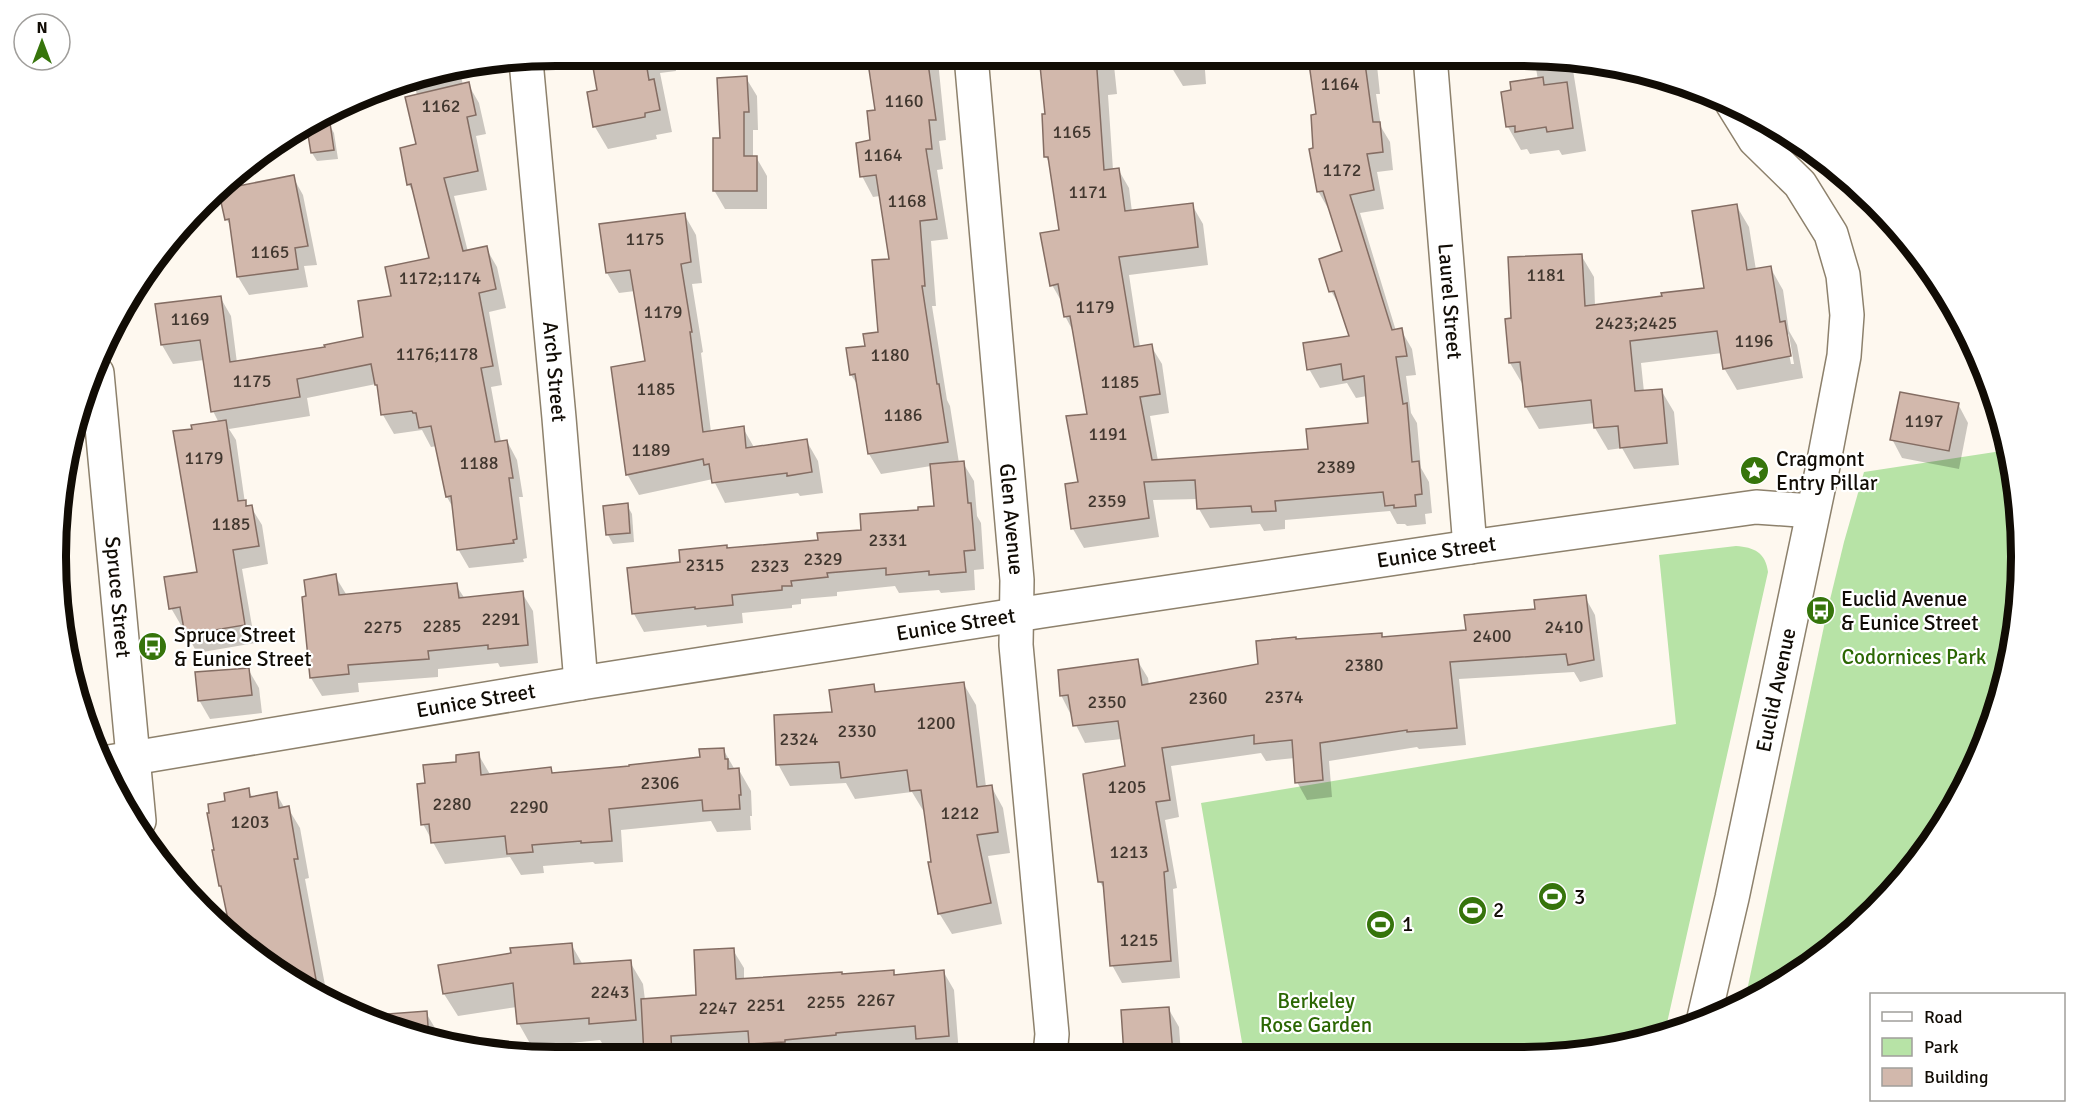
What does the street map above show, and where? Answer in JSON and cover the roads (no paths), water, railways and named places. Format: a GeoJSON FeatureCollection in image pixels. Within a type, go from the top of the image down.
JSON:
{"type":"FeatureCollection","features":[{"type":"Feature","properties":{"kind":"street","name":"Glen Avenue"},"geometry":{"type":"LineString","coordinates":[[973,66],[1017,580],[1017,656],[1052,1034],[1051,1047]]}},
{"type":"Feature","properties":{"kind":"street","name":"Laurel Street"},"geometry":{"type":"LineString","coordinates":[[1431,66],[1470,547]]}},
{"type":"Feature","properties":{"kind":"street","name":"Arch Street"},"geometry":{"type":"LineString","coordinates":[[527,67],[581,683]]}},
{"type":"Feature","properties":{"kind":"street","name":"Euclid Avenue"},"geometry":{"type":"LineString","coordinates":[[1706,1011],[1732,898],[1844,357],[1847,315],[1843,275],[1831,234],[1800,184],[1755,140],[1742,120]]}},
{"type":"Feature","properties":{"kind":"street","name":"Spruce Street"},"geometry":{"type":"LineString","coordinates":[[98,384],[118,761],[133,803]]}},
{"type":"Feature","properties":{"kind":"street","name":"Eunice Street"},"geometry":{"type":"LineString","coordinates":[[118,761],[581,683],[1470,547],[1756,507],[1812,511]]}},
{"type":"Feature","properties":{"kind":"place","name":"Cragmont Entry Pillar"},"geometry":{"type":"Point","coordinates":[1755,471]}},
{"type":"Feature","properties":{"kind":"place","name":"Euclid Avenue & Eunice Street"},"geometry":{"type":"Point","coordinates":[1820,611]}},
{"type":"Feature","properties":{"kind":"place","name":"Spruce Street & Eunice Street"},"geometry":{"type":"Point","coordinates":[153,647]}},
{"type":"Feature","properties":{"kind":"place","name":"3"},"geometry":{"type":"Point","coordinates":[1553,897]}},
{"type":"Feature","properties":{"kind":"place","name":"2"},"geometry":{"type":"Point","coordinates":[1472,910]}},
{"type":"Feature","properties":{"kind":"place","name":"1"},"geometry":{"type":"Point","coordinates":[1381,924]}},
{"type":"Feature","properties":{"kind":"park label","name":"Codornices Park"},"geometry":{"type":"Point","coordinates":[1914,657]}},
{"type":"Feature","properties":{"kind":"park label","name":"Berkeley Rose Garden"},"geometry":{"type":"Point","coordinates":[1316,1013]}}]}
